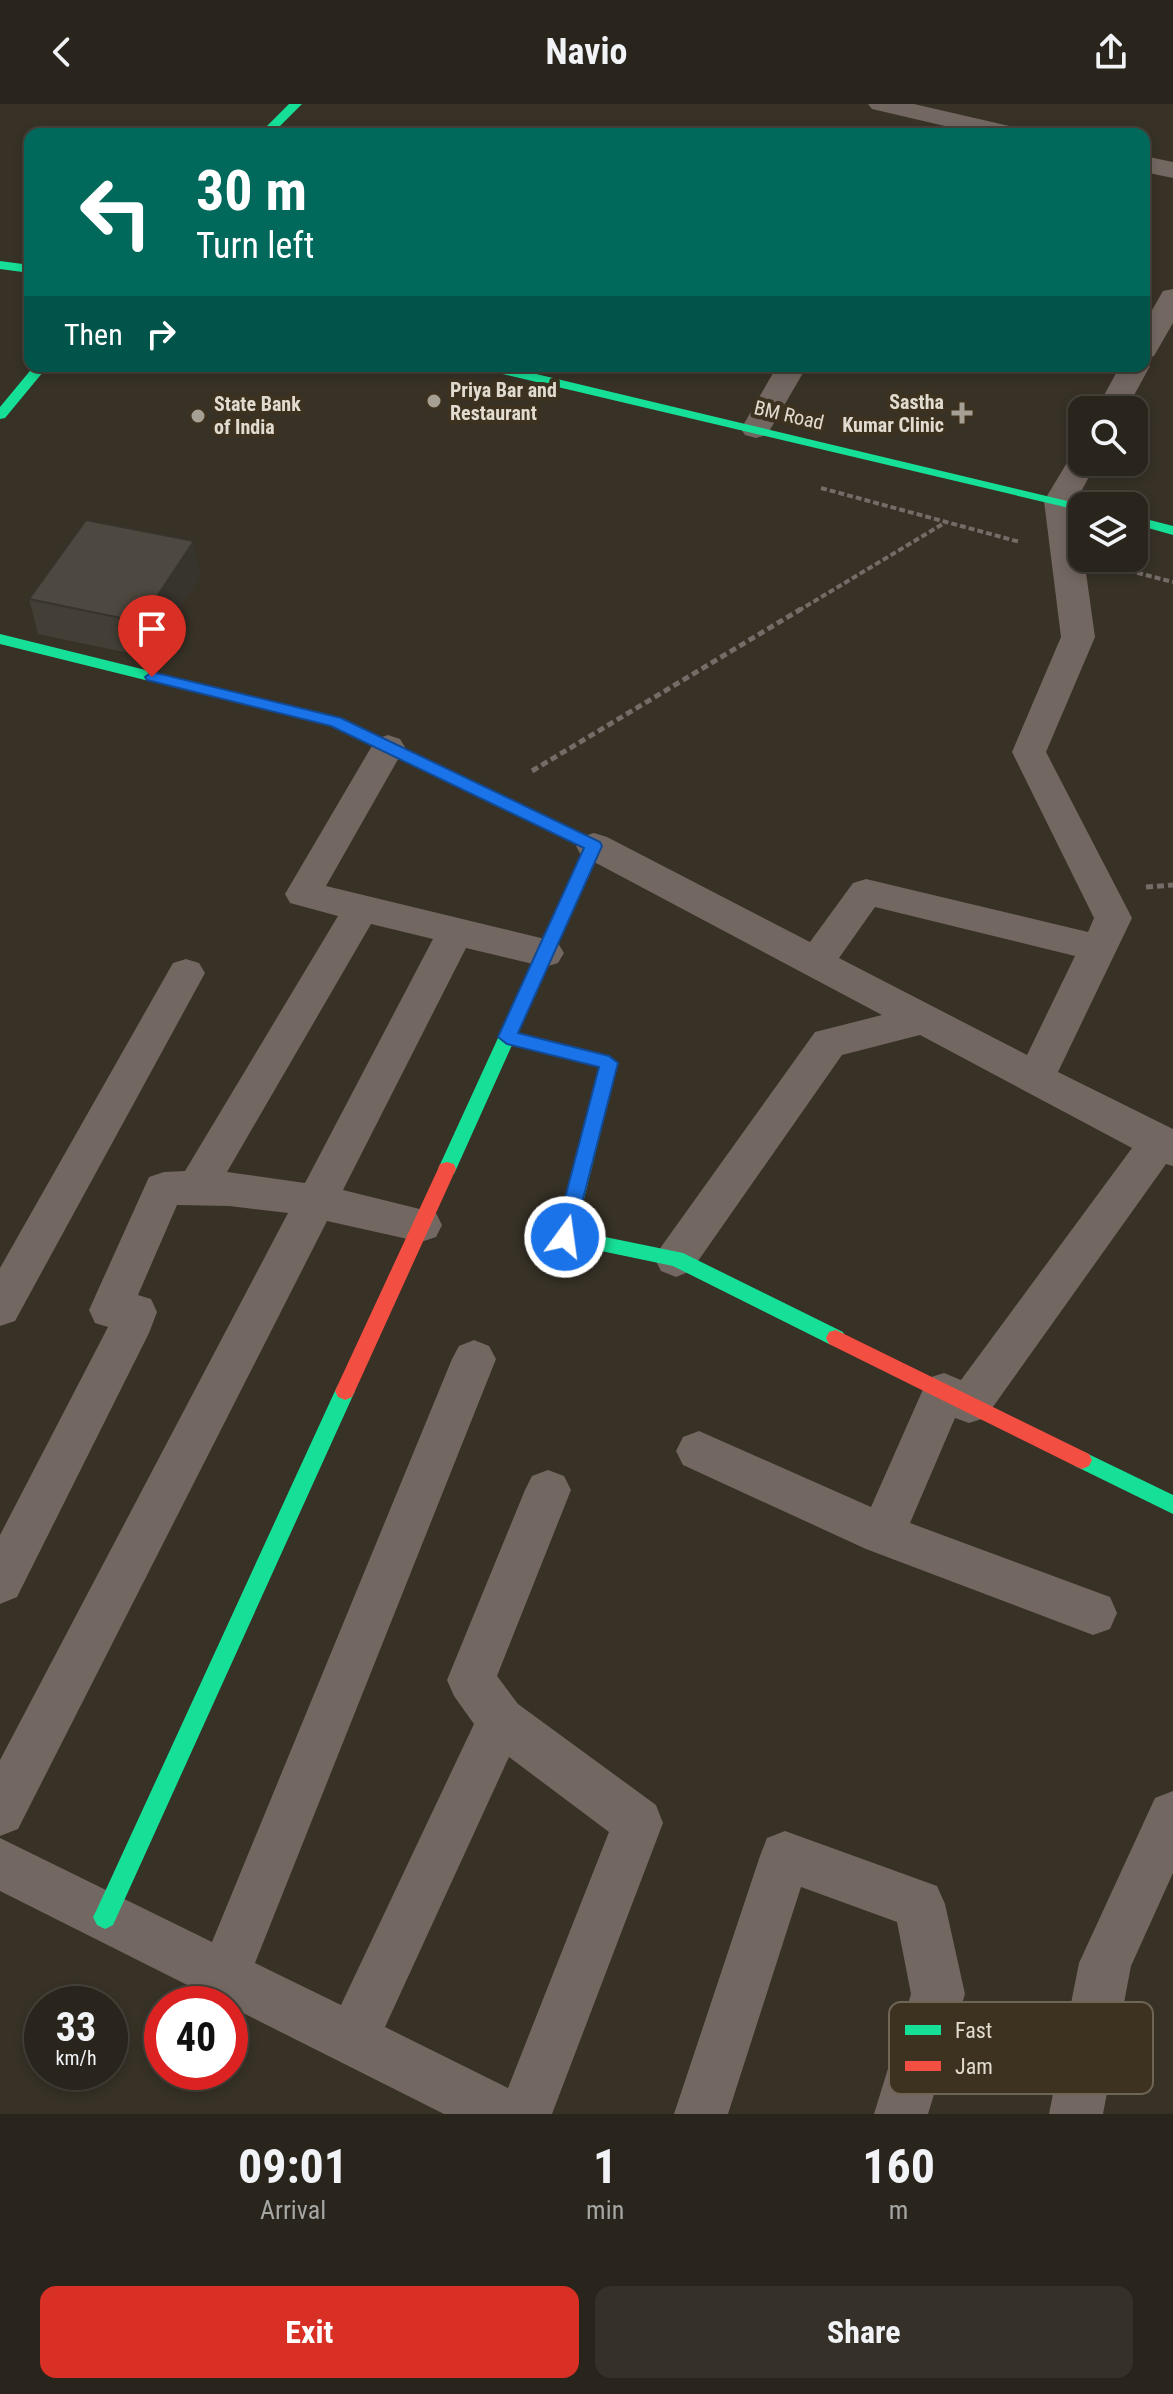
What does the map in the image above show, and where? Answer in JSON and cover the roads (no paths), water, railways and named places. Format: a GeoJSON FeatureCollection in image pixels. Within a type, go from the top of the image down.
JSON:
{"type":"FeatureCollection","features":[{"type":"Feature","properties":{"kind":"street"},"geometry":{"type":"LineString","coordinates":[[271,128],[296,104]]}},
{"type":"Feature","properties":{"kind":"street"},"geometry":{"type":"LineString","coordinates":[[881,104],[987,128]]}},
{"type":"Feature","properties":{"kind":"street"},"geometry":{"type":"LineString","coordinates":[[1150,165],[1173,170]]}},
{"type":"Feature","properties":{"kind":"street"},"geometry":{"type":"LineString","coordinates":[[0,265],[24,268]]}},
{"type":"Feature","properties":{"kind":"street"},"geometry":{"type":"LineString","coordinates":[[1150,339],[1173,297]]}},
{"type":"Feature","properties":{"kind":"street"},"geometry":{"type":"LineString","coordinates":[[0,415],[36,372]]}},
{"type":"Feature","properties":{"kind":"street","name":"BM Road"},"geometry":{"type":"LineString","coordinates":[[512,372],[1068,503]]}},
{"type":"Feature","properties":{"kind":"street"},"geometry":{"type":"LineString","coordinates":[[756,429],[789,372]]}},
{"type":"Feature","properties":{"kind":"street"},"geometry":{"type":"LineString","coordinates":[[1119,396],[1132,372]]}},
{"type":"Feature","properties":{"kind":"street"},"geometry":{"type":"LineString","coordinates":[[1148,524],[1173,531]]}},
{"type":"Feature","properties":{"kind":"street"},"geometry":{"type":"LineString","coordinates":[[1068,542],[1068,562]]}},
{"type":"Feature","properties":{"kind":"street"},"geometry":{"type":"LineString","coordinates":[[1036,1077],[1113,918],[1029,752],[1078,637],[1069,572]]}},
{"type":"Feature","properties":{"kind":"street"},"geometry":{"type":"LineString","coordinates":[[0,639],[335,722],[594,846],[1166,1145],[957,1398],[882,1534]]}},
{"type":"Feature","properties":{"kind":"street"},"geometry":{"type":"LineString","coordinates":[[388,747],[303,894],[545,953]]}},
{"type":"Feature","properties":{"kind":"street"},"geometry":{"type":"LineString","coordinates":[[105,1917],[594,846]]}},
{"type":"Feature","properties":{"kind":"street"},"geometry":{"type":"LineString","coordinates":[[816,962],[866,892],[1098,948]]}},
{"type":"Feature","properties":{"kind":"street"},"geometry":{"type":"LineString","coordinates":[[198,1186],[362,908]]}},
{"type":"Feature","properties":{"kind":"street"},"geometry":{"type":"LineString","coordinates":[[0,1811],[456,931]]}},
{"type":"Feature","properties":{"kind":"street"},"geometry":{"type":"LineString","coordinates":[[0,1308],[186,973]]}},
{"type":"Feature","properties":{"kind":"street"},"geometry":{"type":"LineString","coordinates":[[676,1259],[829,1043],[925,1019]]}},
{"type":"Feature","properties":{"kind":"street"},"geometry":{"type":"LineString","coordinates":[[507,1037],[609,1063],[565,1237],[676,1259],[1173,1505]]}},
{"type":"Feature","properties":{"kind":"street"},"geometry":{"type":"LineString","coordinates":[[0,1582],[136,1312],[110,1310],[164,1189],[198,1186],[316,1201],[421,1225]]}},
{"type":"Feature","properties":{"kind":"street"},"geometry":{"type":"LineString","coordinates":[[224,1976],[474,1359]]}},
{"type":"Feature","properties":{"kind":"street"},"geometry":{"type":"LineString","coordinates":[[699,1451],[882,1534],[1093,1613]]}},
{"type":"Feature","properties":{"kind":"street"},"geometry":{"type":"LineString","coordinates":[[525,2114],[638,1823],[501,1721],[471,1680],[548,1490]]}},
{"type":"Feature","properties":{"kind":"street"},"geometry":{"type":"LineString","coordinates":[[352,2040],[501,1721]]}},
{"type":"Feature","properties":{"kind":"street"},"geometry":{"type":"LineString","coordinates":[[1098,2002],[1105,1963],[1173,1816]]}},
{"type":"Feature","properties":{"kind":"street"},"geometry":{"type":"LineString","coordinates":[[701,2114],[785,1856],[919,1904],[938,1994],[936,2002]]}},
{"type":"Feature","properties":{"kind":"street"},"geometry":{"type":"LineString","coordinates":[[0,1864],[502,2114]]}},
{"type":"Feature","properties":{"kind":"street"},"geometry":{"type":"LineString","coordinates":[[901,2114],[907,2094]]}},
{"type":"Feature","properties":{"kind":"street"},"geometry":{"type":"LineString","coordinates":[[1076,2114],[1080,2094]]}},
{"type":"Feature","properties":{"kind":"place","name":"Priya Bar and Restaurant"},"geometry":{"type":"Point","coordinates":[434,401]}},
{"type":"Feature","properties":{"kind":"place","name":"Sastha Kumar Clinic"},"geometry":{"type":"Point","coordinates":[962,413]}},
{"type":"Feature","properties":{"kind":"place","name":"State Bank of India"},"geometry":{"type":"Point","coordinates":[198,416]}}]}
